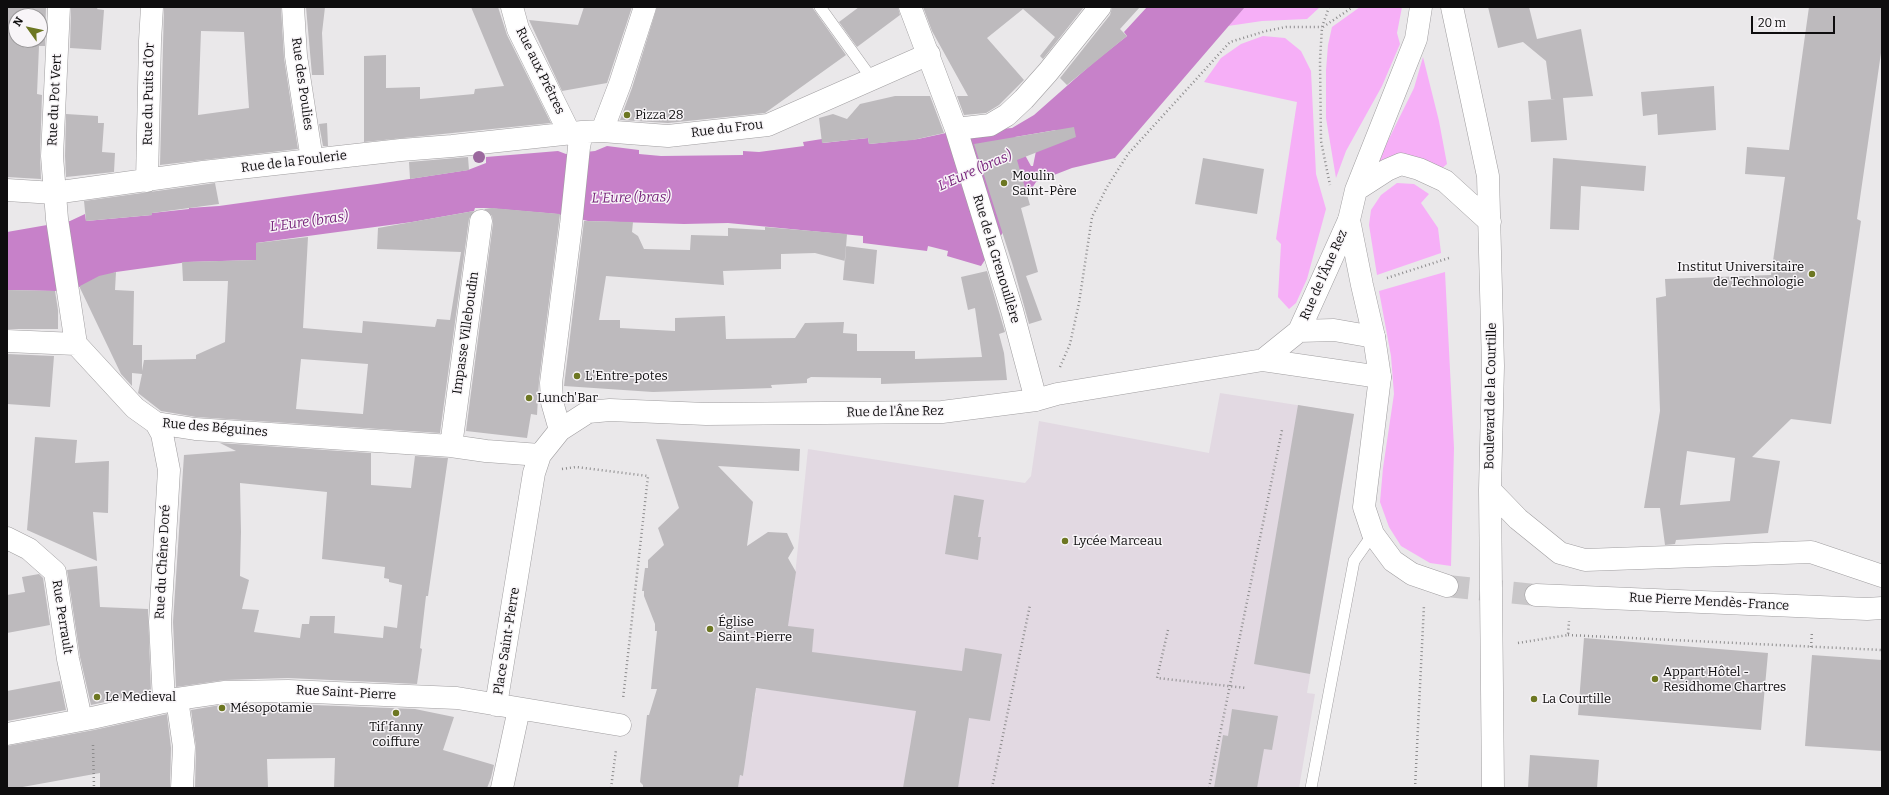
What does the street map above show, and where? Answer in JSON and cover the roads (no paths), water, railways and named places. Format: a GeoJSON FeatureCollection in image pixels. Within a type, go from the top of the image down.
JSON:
{"type":"FeatureCollection","features":[{"type":"Feature","properties":{"kind":"street","name":"Rue du Pot Vert"},"geometry":{"type":"LineString","coordinates":[[54,192],[52,156],[59,7]]}},
{"type":"Feature","properties":{"kind":"street","name":"Rue du Puits d'Or"},"geometry":{"type":"LineString","coordinates":[[148,181],[150,41],[152,7]]}},
{"type":"Feature","properties":{"kind":"street","name":"Rue des Poulies"},"geometry":{"type":"LineString","coordinates":[[293,7],[296,56],[312,160]]}},
{"type":"Feature","properties":{"kind":"street","name":"Rue aux Prêtres"},"geometry":{"type":"LineString","coordinates":[[512,7],[518,29],[583,136]]}},
{"type":"Feature","properties":{"kind":"street"},"geometry":{"type":"LineString","coordinates":[[560,430],[552,402],[551,383],[583,136],[620,84],[645,7]]}},
{"type":"Feature","properties":{"kind":"street","name":"Rue de la Grenouillère"},"geometry":{"type":"LineString","coordinates":[[910,7],[956,129],[1012,310],[1036,400]]}},
{"type":"Feature","properties":{"kind":"street"},"geometry":{"type":"LineString","coordinates":[[956,129],[990,125],[1007,115],[1044,77],[1100,7]]}},
{"type":"Feature","properties":{"kind":"street"},"geometry":{"type":"LineString","coordinates":[[1421,7],[1416,39],[1356,190],[1349,220],[1374,337],[1380,377],[1364,507],[1372,534],[1393,561],[1412,574],[1447,586]]}},
{"type":"Feature","properties":{"kind":"street","name":"Boulevard de la Courtille"},"geometry":{"type":"LineString","coordinates":[[1452,7],[1488,176],[1493,366],[1490,490],[1493,788]]}},
{"type":"Feature","properties":{"kind":"street","name":"Rue du Frou"},"geometry":{"type":"LineString","coordinates":[[583,136],[668,136],[768,125],[929,54]]}},
{"type":"Feature","properties":{"kind":"street","name":"Rue de la Foulerie"},"geometry":{"type":"LineString","coordinates":[[7,190],[54,192],[401,150],[583,136]]}},
{"type":"Feature","properties":{"kind":"street"},"geometry":{"type":"LineString","coordinates":[[1356,190],[1387,170],[1401,164],[1419,169],[1445,182],[1490,222]]}},
{"type":"Feature","properties":{"kind":"street"},"geometry":{"type":"LineString","coordinates":[[7,341],[76,344],[56,219],[54,192]]}},
{"type":"Feature","properties":{"kind":"street","name":"Rue de l'Âne Rez"},"geometry":{"type":"LineString","coordinates":[[1263,360],[1299,331],[1349,220]]}},
{"type":"Feature","properties":{"kind":"street","name":"Impasse Villeboudin"},"geometry":{"type":"LineString","coordinates":[[451,446],[481,221]]}},
{"type":"Feature","properties":{"kind":"street","name":"Rue de l'Âne Rez"},"geometry":{"type":"LineString","coordinates":[[1299,331],[1334,330],[1374,337]]}},
{"type":"Feature","properties":{"kind":"street","name":"Rue des Béguines"},"geometry":{"type":"LineString","coordinates":[[76,344],[135,408],[156,423],[195,429],[451,446],[485,458],[537,464]]}},
{"type":"Feature","properties":{"kind":"street","name":"Rue de l'Âne Rez"},"geometry":{"type":"LineString","coordinates":[[537,464],[560,430],[588,412],[610,410],[706,414],[942,412],[1036,400],[1057,394],[1263,360],[1380,377]]}},
{"type":"Feature","properties":{"kind":"street","name":"Rue du Chêne Doré"},"geometry":{"type":"LineString","coordinates":[[156,423],[162,434],[169,470],[160,622],[171,700],[184,747],[182,788]]}},
{"type":"Feature","properties":{"kind":"street","name":"Place Saint-Pierre"},"geometry":{"type":"LineString","coordinates":[[537,464],[496,705],[620,725]]}},
{"type":"Feature","properties":{"kind":"street"},"geometry":{"type":"LineString","coordinates":[[1490,490],[1518,519],[1560,553],[1585,560],[1811,552],[1882,576]]}},
{"type":"Feature","properties":{"kind":"street","name":"Rue Perrault"},"geometry":{"type":"LineString","coordinates":[[7,538],[29,549],[55,572],[68,659],[86,719]]}},
{"type":"Feature","properties":{"kind":"street","name":"Rue Pierre Mendès-France"},"geometry":{"type":"LineString","coordinates":[[1536,594],[1867,609],[1882,608]]}},
{"type":"Feature","properties":{"kind":"street","name":"Rue Saint-Pierre"},"geometry":{"type":"LineString","coordinates":[[7,734],[86,719],[171,700],[225,692],[288,691],[457,698],[496,705]]}},
{"type":"Feature","properties":{"kind":"street"},"geometry":{"type":"LineString","coordinates":[[502,788],[519,709]]}},
{"type":"Feature","properties":{"kind":"lane"},"geometry":{"type":"LineString","coordinates":[[820,7],[872,79]]}},
{"type":"Feature","properties":{"kind":"lane"},"geometry":{"type":"LineString","coordinates":[[1311,788],[1354,561],[1372,534]]}},
{"type":"Feature","properties":{"kind":"water","name":"L'Eure (bras)"},"geometry":{"type":"Polygon","coordinates":[[[1147,7],[1245,7],[1115,158],[1072,168],[1036,182],[981,266],[947,256],[948,251],[928,246],[927,251],[863,243],[863,236],[728,223],[684,224],[588,221],[557,214],[475,208],[474,211],[412,222],[256,243],[256,260],[188,262],[116,272],[77,288],[55,291],[7,290],[7,232],[70,221],[85,214],[86,221],[152,215],[152,213],[219,206],[377,184],[468,170],[486,163],[486,157],[558,151],[566,154],[595,151],[607,146],[639,150],[639,154],[661,156],[743,155],[743,151],[759,152],[804,146],[803,142],[822,139],[823,143],[868,138],[869,144],[918,139],[946,133],[1012,128],[1034,115],[1094,62],[1127,36],[1124,32],[1147,7]],[[1056,130],[1015,137],[1031,166],[1033,166],[1036,151],[1056,130]]]}},
{"type":"Feature","properties":{"kind":"tunnel"},"geometry":{"type":"LineString","coordinates":[[1447,586],[1536,595]]}},
{"type":"Feature","properties":{"kind":"place","name":"Pizza 28"},"geometry":{"type":"Point","coordinates":[627,115]}},
{"type":"Feature","properties":{"kind":"place","name":"Moulin Saint-Père"},"geometry":{"type":"Point","coordinates":[1004,183]}},
{"type":"Feature","properties":{"kind":"place","name":"Institut Universitaire de Technologie"},"geometry":{"type":"Point","coordinates":[1812,274]}},
{"type":"Feature","properties":{"kind":"place","name":"L'Entre-potes"},"geometry":{"type":"Point","coordinates":[577,376]}},
{"type":"Feature","properties":{"kind":"place","name":"Lunch'Bar"},"geometry":{"type":"Point","coordinates":[529,398]}},
{"type":"Feature","properties":{"kind":"place","name":"Lycée Marceau"},"geometry":{"type":"Point","coordinates":[1065,541]}},
{"type":"Feature","properties":{"kind":"place","name":"Église Saint-Pierre"},"geometry":{"type":"Point","coordinates":[710,629]}},
{"type":"Feature","properties":{"kind":"place","name":"Appart Hôtel - Residhome Chartres"},"geometry":{"type":"Point","coordinates":[1655,679]}},
{"type":"Feature","properties":{"kind":"place","name":"Le Medieval"},"geometry":{"type":"Point","coordinates":[97,697]}},
{"type":"Feature","properties":{"kind":"place","name":"La Courtille"},"geometry":{"type":"Point","coordinates":[1534,699]}},
{"type":"Feature","properties":{"kind":"place","name":"Mésopotamie"},"geometry":{"type":"Point","coordinates":[222,708]}},
{"type":"Feature","properties":{"kind":"place","name":"Tif'fanny coiffure"},"geometry":{"type":"Point","coordinates":[396,713]}}]}
